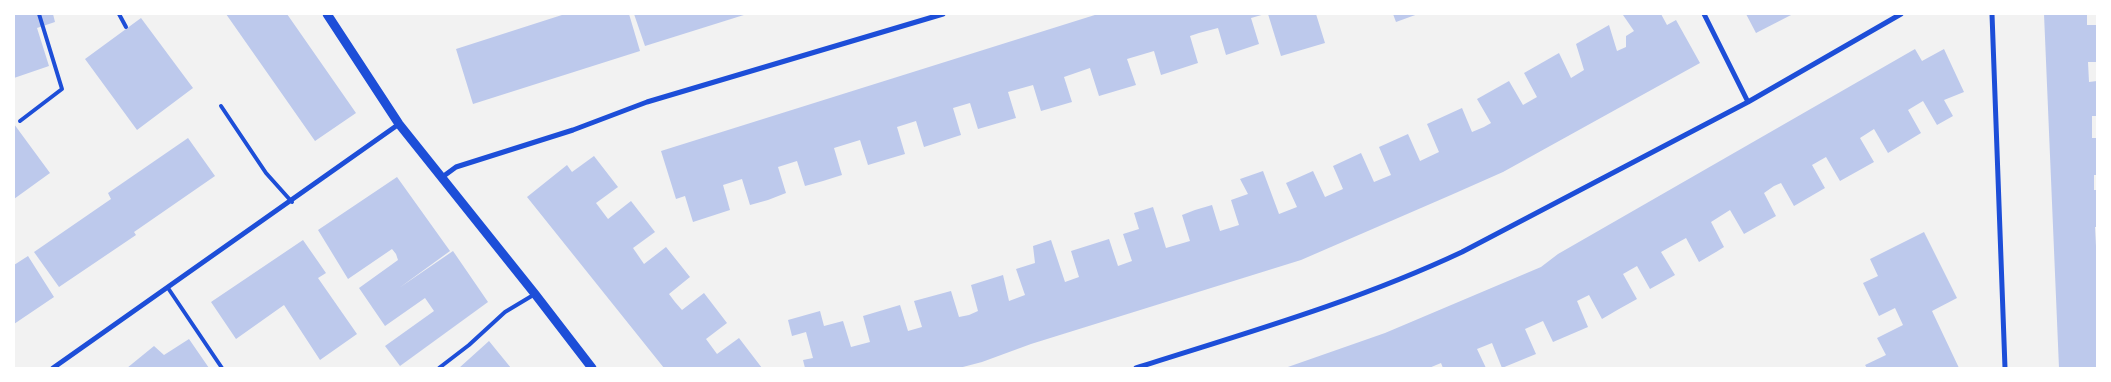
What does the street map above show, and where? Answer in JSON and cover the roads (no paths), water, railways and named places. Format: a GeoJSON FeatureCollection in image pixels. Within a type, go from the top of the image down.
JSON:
{"type":"FeatureCollection","features":[{"type":"Feature","properties":{"kind":"street"},"geometry":{"type":"LineString","coordinates":[[327,14],[399,124],[592,368]]}},
{"type":"Feature","properties":{"kind":"street"},"geometry":{"type":"LineString","coordinates":[[441,179],[456,167],[573,130],[646,102],[943,14]]}},
{"type":"Feature","properties":{"kind":"street"},"geometry":{"type":"LineString","coordinates":[[1704,14],[1748,102]]}},
{"type":"Feature","properties":{"kind":"street"},"geometry":{"type":"LineString","coordinates":[[1136,368],[1278,323],[1420,272],[1462,252],[1748,102],[1901,14]]}},
{"type":"Feature","properties":{"kind":"street"},"geometry":{"type":"LineString","coordinates":[[1992,14],[2005,368]]}},
{"type":"Feature","properties":{"kind":"street"},"geometry":{"type":"LineString","coordinates":[[53,368],[292,202],[399,124]]}},
{"type":"Feature","properties":{"kind":"lane"},"geometry":{"type":"LineString","coordinates":[[20,120],[62,89],[38,14]]}},
{"type":"Feature","properties":{"kind":"lane"},"geometry":{"type":"LineString","coordinates":[[119,14],[126,27]]}},
{"type":"Feature","properties":{"kind":"lane"},"geometry":{"type":"LineString","coordinates":[[221,106],[266,174],[292,202]]}},
{"type":"Feature","properties":{"kind":"lane"},"geometry":{"type":"LineString","coordinates":[[168,288],[222,368]]}},
{"type":"Feature","properties":{"kind":"lane"},"geometry":{"type":"LineString","coordinates":[[439,368],[469,345],[505,312],[535,294]]}}]}
